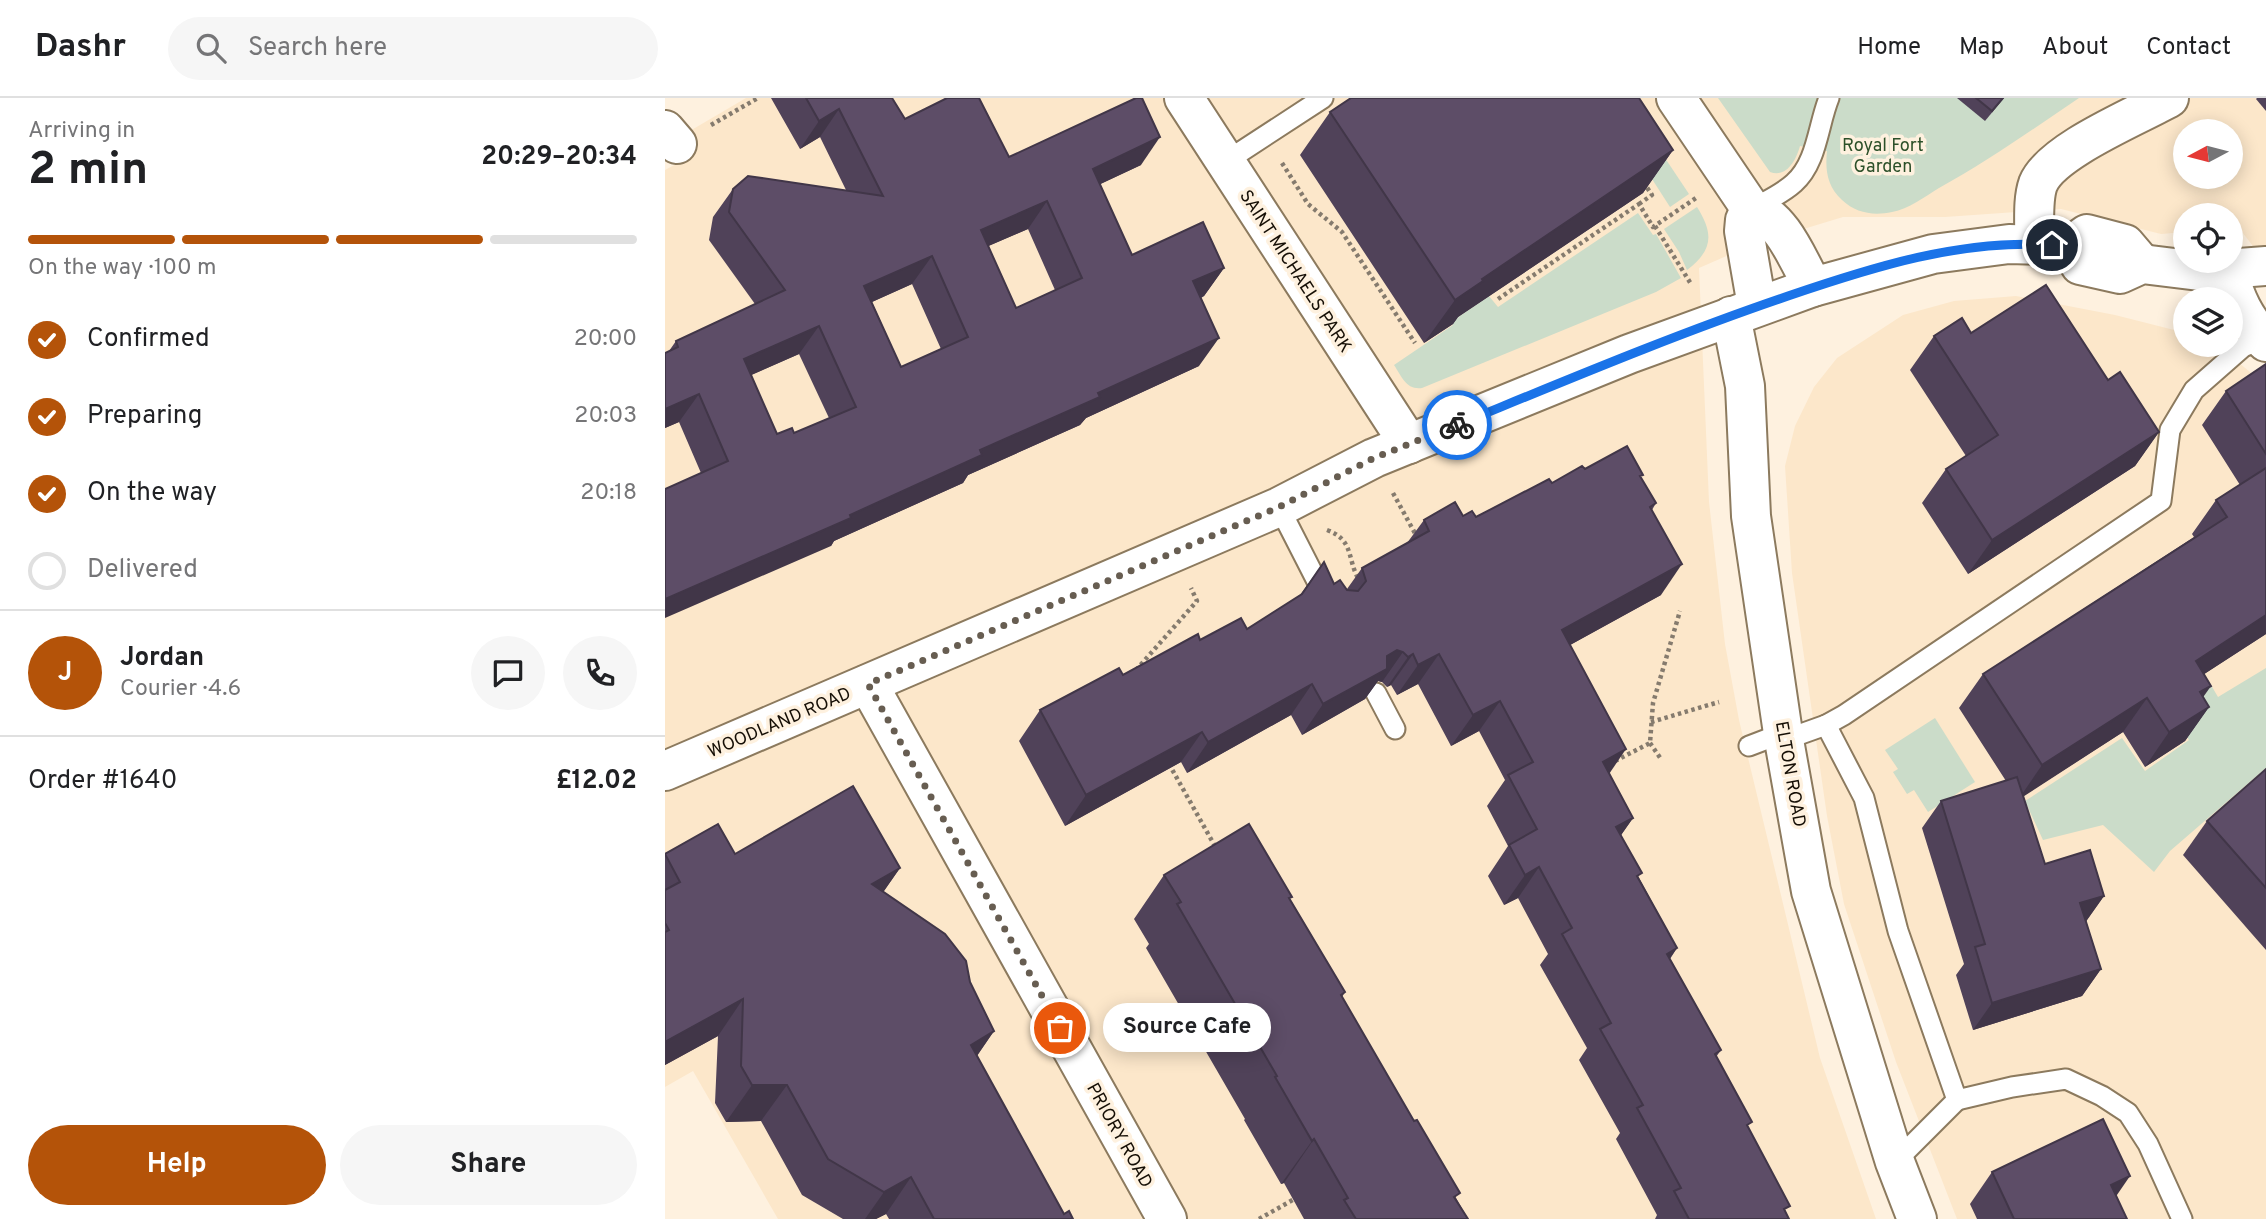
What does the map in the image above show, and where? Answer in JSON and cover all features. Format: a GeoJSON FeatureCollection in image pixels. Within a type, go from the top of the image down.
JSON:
{"type":"FeatureCollection","features":[{"type":"Feature","properties":{"kind":"street","name":"SAINT MICHAELS PARK"},"geometry":{"type":"LineString","coordinates":[[1184,98],[1226,162],[1392,451]]}},
{"type":"Feature","properties":{"kind":"street"},"geometry":{"type":"LineString","coordinates":[[1676,98],[1751,209],[1761,211],[1776,223],[1814,287]]}},
{"type":"Feature","properties":{"kind":"street"},"geometry":{"type":"LineString","coordinates":[[2052,245],[2036,192],[2044,173],[2071,151],[2169,98]]}},
{"type":"Feature","properties":{"kind":"street","name":"ELTON ROAD"},"geometry":{"type":"LineString","coordinates":[[1751,209],[1745,220],[1744,231],[1745,386],[1751,516],[1772,739],[1811,891],[1895,1162],[1917,1219]]}},
{"type":"Feature","properties":{"kind":"street","name":"WOODLAND ROAD"},"geometry":{"type":"LineString","coordinates":[[665,771],[1279,507],[1392,451],[1629,354],[1814,287],[1933,254],[1984,246],[2052,245],[2087,234],[2125,244],[2142,264],[2173,268]]}},
{"type":"Feature","properties":{"kind":"street","name":"WOODLAND ROAD"},"geometry":{"type":"LineString","coordinates":[[2243,268],[2266,266]]}},
{"type":"Feature","properties":{"kind":"street"},"geometry":{"type":"LineString","coordinates":[[2228,273],[2236,301],[2265,341]]}},
{"type":"Feature","properties":{"kind":"street","name":"PRIORY ROAD"},"geometry":{"type":"LineString","coordinates":[[868,684],[1167,1219]]}},
{"type":"Feature","properties":{"kind":"lane"},"geometry":{"type":"LineString","coordinates":[[1226,162],[1323,98]]}},
{"type":"Feature","properties":{"kind":"lane"},"geometry":{"type":"LineString","coordinates":[[1751,209],[1784,190],[1803,173],[1812,154],[1829,98]]}},
{"type":"Feature","properties":{"kind":"lane"},"geometry":{"type":"LineString","coordinates":[[1772,739],[1826,725],[2161,501],[2170,430],[2194,390],[2243,347],[2265,341]]}},
{"type":"Feature","properties":{"kind":"lane"},"geometry":{"type":"LineString","coordinates":[[1279,507],[1332,610]]}},
{"type":"Feature","properties":{"kind":"lane"},"geometry":{"type":"LineString","coordinates":[[1376,693],[1395,729]]}},
{"type":"Feature","properties":{"kind":"lane"},"geometry":{"type":"LineString","coordinates":[[1826,725],[1864,798],[1898,931],[1957,1101]]}},
{"type":"Feature","properties":{"kind":"lane"},"geometry":{"type":"LineString","coordinates":[[1895,1162],[1957,1101],[2012,1087],[2066,1079],[2102,1096],[2128,1113],[2148,1144],[2182,1219]]}},
{"type":"Feature","properties":{"kind":"path"},"geometry":{"type":"LineString","coordinates":[[669,142],[758,98]]}},
{"type":"Feature","properties":{"kind":"path"},"geometry":{"type":"LineString","coordinates":[[1264,136],[1308,204],[1342,232],[1415,342]]}},
{"type":"Feature","properties":{"kind":"path"},"geometry":{"type":"LineString","coordinates":[[1498,299],[1534,270],[1652,195],[1638,174]]}},
{"type":"Feature","properties":{"kind":"path"},"geometry":{"type":"LineString","coordinates":[[1655,226],[1700,196]]}},
{"type":"Feature","properties":{"kind":"path"},"geometry":{"type":"LineString","coordinates":[[1639,204],[1691,284]]}},
{"type":"Feature","properties":{"kind":"path"},"geometry":{"type":"LineString","coordinates":[[1392,451],[1419,541]]}},
{"type":"Feature","properties":{"kind":"path"},"geometry":{"type":"LineString","coordinates":[[1133,673],[1197,601],[1174,552]]}},
{"type":"Feature","properties":{"kind":"path"},"geometry":{"type":"LineString","coordinates":[[1661,759],[1650,743],[1653,703],[1680,611]]}},
{"type":"Feature","properties":{"kind":"path"},"geometry":{"type":"LineString","coordinates":[[1651,722],[1719,702]]}},
{"type":"Feature","properties":{"kind":"path"},"geometry":{"type":"LineString","coordinates":[[1614,761],[1650,743]]}},
{"type":"Feature","properties":{"kind":"path"},"geometry":{"type":"LineString","coordinates":[[1163,753],[1221,857]]}},
{"type":"Feature","properties":{"kind":"path"},"geometry":{"type":"LineString","coordinates":[[1259,1219],[1301,1194]]}},
{"type":"Feature","properties":{"kind":"shaded area"},"geometry":{"type":"Polygon","coordinates":[[[746,98],[2266,98],[2266,263],[2243,233],[2243,203],[2173,203],[2173,233],[2161,234],[2061,209],[1945,217],[1843,217],[1754,244],[1699,268],[1709,502],[1725,644],[1739,720],[1820,1058],[1876,1219],[778,1219],[693,1071],[665,1087],[665,170],[693,155],[683,135],[746,98]]]}},
{"type":"Feature","properties":{"kind":"shaded area"},"geometry":{"type":"Polygon","coordinates":[[[2016,296],[2115,315],[2173,330],[2173,357],[2232,357],[2266,385],[2266,1219],[1957,1219],[1896,1062],[1844,904],[1827,816],[1792,573],[1785,466],[1795,426],[1814,387],[1837,358],[1903,315],[1954,301],[2016,296]]]}},
{"type":"Feature","properties":{"kind":"green space"},"geometry":{"type":"Polygon","coordinates":[[[1600,98],[1625,98],[1689,194],[1670,207],[1600,98]]]}},
{"type":"Feature","properties":{"kind":"green space","name":"Royal Fort Garden"},"geometry":{"type":"Polygon","coordinates":[[[1718,98],[2079,98],[1993,156],[1916,202],[1898,210],[1878,214],[1853,208],[1837,195],[1828,177],[1827,151],[1800,146],[1786,170],[1770,172],[1718,98]]]}},
{"type":"Feature","properties":{"kind":"green space"},"geometry":{"type":"Polygon","coordinates":[[[1697,207],[1706,225],[1708,241],[1702,256],[1687,270],[1664,229],[1697,207]]]}},
{"type":"Feature","properties":{"kind":"green space"},"geometry":{"type":"Polygon","coordinates":[[[1638,213],[1653,235],[1656,234],[1681,278],[1656,292],[1422,388],[1408,385],[1402,378],[1394,365],[1453,325],[1451,322],[1489,296],[1498,307],[1638,213]]]}},
{"type":"Feature","properties":{"kind":"green space"},"geometry":{"type":"Polygon","coordinates":[[[2266,668],[2266,768],[2170,851],[2154,872],[2103,825],[2043,840],[2025,801],[2122,738],[2145,771],[2189,740],[2180,727],[2208,680],[2218,697],[2266,668]]]}},
{"type":"Feature","properties":{"kind":"green space"},"geometry":{"type":"Polygon","coordinates":[[[1935,718],[1975,782],[1928,812],[1914,790],[1907,794],[1893,772],[1898,769],[1885,750],[1935,718]]]}},
{"type":"Feature","properties":{"kind":"building"},"geometry":{"type":"Polygon","coordinates":[[[806,98],[892,98],[905,119],[947,98],[979,98],[1009,157],[1136,98],[1142,98],[1160,137],[1093,169],[1132,255],[1203,222],[1224,268],[1193,281],[1219,338],[1098,393],[1100,397],[980,450],[982,455],[850,515],[851,518],[665,599],[665,489],[728,461],[699,394],[665,409],[665,353],[678,347],[676,341],[785,290],[729,212],[733,189],[748,176],[883,196],[839,109],[819,121],[806,98]],[[1047,201],[981,230],[1016,308],[1082,278],[1047,201]],[[932,256],[864,286],[901,367],[968,337],[932,256]],[[819,326],[744,359],[777,434],[792,428],[794,433],[856,407],[819,326]]]}},
{"type":"Feature","properties":{"kind":"building"},"geometry":{"type":"Polygon","coordinates":[[[1351,98],[1639,98],[1673,150],[1455,300],[1330,112],[1351,98]]]}},
{"type":"Feature","properties":{"kind":"building"},"geometry":{"type":"Polygon","coordinates":[[[1976,98],[2003,98],[1992,111],[1976,98]]]}},
{"type":"Feature","properties":{"kind":"building"},"geometry":{"type":"Polygon","coordinates":[[[2046,285],[2108,380],[2120,372],[2159,432],[1992,540],[1946,469],[1998,435],[1934,336],[1962,318],[1971,333],[2046,285]]]}},
{"type":"Feature","properties":{"kind":"building"},"geometry":{"type":"Polygon","coordinates":[[[2266,364],[2266,454],[2226,391],[2266,364]]]}},
{"type":"Feature","properties":{"kind":"building"},"geometry":{"type":"Polygon","coordinates":[[[1627,446],[1656,503],[1650,507],[1682,564],[1562,630],[1626,749],[1603,762],[1633,818],[1616,827],[1642,873],[1637,876],[1677,948],[1667,954],[1721,1050],[1715,1054],[1752,1122],[1747,1125],[1790,1206],[1784,1209],[1789,1219],[1689,1219],[1674,1191],[1681,1188],[1637,1108],[1643,1105],[1600,1029],[1611,1023],[1562,934],[1572,928],[1539,867],[1525,875],[1509,845],[1537,829],[1508,775],[1533,762],[1500,701],[1473,715],[1439,654],[1418,665],[1413,654],[1408,657],[1397,650],[1387,656],[1387,669],[1323,704],[1312,684],[1208,742],[1202,732],[1086,795],[1040,710],[1119,668],[1123,675],[1198,634],[1200,640],[1241,618],[1247,629],[1302,594],[1324,562],[1334,584],[1340,580],[1347,590],[1358,591],[1366,581],[1362,568],[1429,531],[1424,520],[1455,502],[1463,516],[1472,511],[1476,517],[1549,479],[1552,483],[1627,446]]]}},
{"type":"Feature","properties":{"kind":"building"},"geometry":{"type":"Polygon","coordinates":[[[2266,468],[2266,615],[2196,661],[2211,686],[2200,692],[2209,707],[2169,732],[2147,698],[2042,765],[1983,674],[2227,517],[2216,500],[2266,468]]]}},
{"type":"Feature","properties":{"kind":"building"},"geometry":{"type":"Polygon","coordinates":[[[2266,769],[2266,888],[2207,821],[2266,769]]]}},
{"type":"Feature","properties":{"kind":"building"},"geometry":{"type":"Polygon","coordinates":[[[2017,777],[2045,864],[2090,850],[2104,896],[2080,903],[2101,969],[1992,1003],[1975,947],[1985,944],[1941,801],[2017,777]]]}},
{"type":"Feature","properties":{"kind":"building"},"geometry":{"type":"Polygon","coordinates":[[[853,786],[900,868],[872,884],[945,934],[966,961],[970,982],[994,1031],[971,1045],[1064,1214],[1069,1211],[1073,1219],[934,1219],[911,1177],[884,1192],[828,1159],[787,1085],[752,1085],[741,1066],[743,999],[665,1042],[665,932],[669,930],[665,923],[665,890],[680,882],[665,854],[718,824],[735,854],[853,786]]]}},
{"type":"Feature","properties":{"kind":"building"},"geometry":{"type":"Polygon","coordinates":[[[1249,824],[1345,992],[1341,995],[1414,1121],[1417,1120],[1460,1193],[1454,1197],[1468,1219],[1356,1219],[1344,1200],[1348,1198],[1314,1139],[1312,1141],[1177,904],[1181,902],[1164,875],[1249,824]]]}},
{"type":"Feature","properties":{"kind":"building"},"geometry":{"type":"Polygon","coordinates":[[[2103,1119],[2130,1176],[2111,1185],[2127,1219],[2014,1219],[1992,1172],[2103,1119]]]}},
{"type":"Feature","properties":{"kind":"way so far"},"geometry":{"type":"LineString","coordinates":[[1060,1028],[868,684],[1279,507],[1374,458],[1457,425]]}},
{"type":"Feature","properties":{"kind":"place","name":"Source Cafe"},"geometry":{"type":"Point","coordinates":[1060,1028]}},
{"type":"Feature","properties":{"kind":"route"},"geometry":{"type":"LineString","coordinates":[[1457,425],[1629,354],[1814,287],[1886,265],[1984,246],[2028,243],[2052,245]]}}]}
